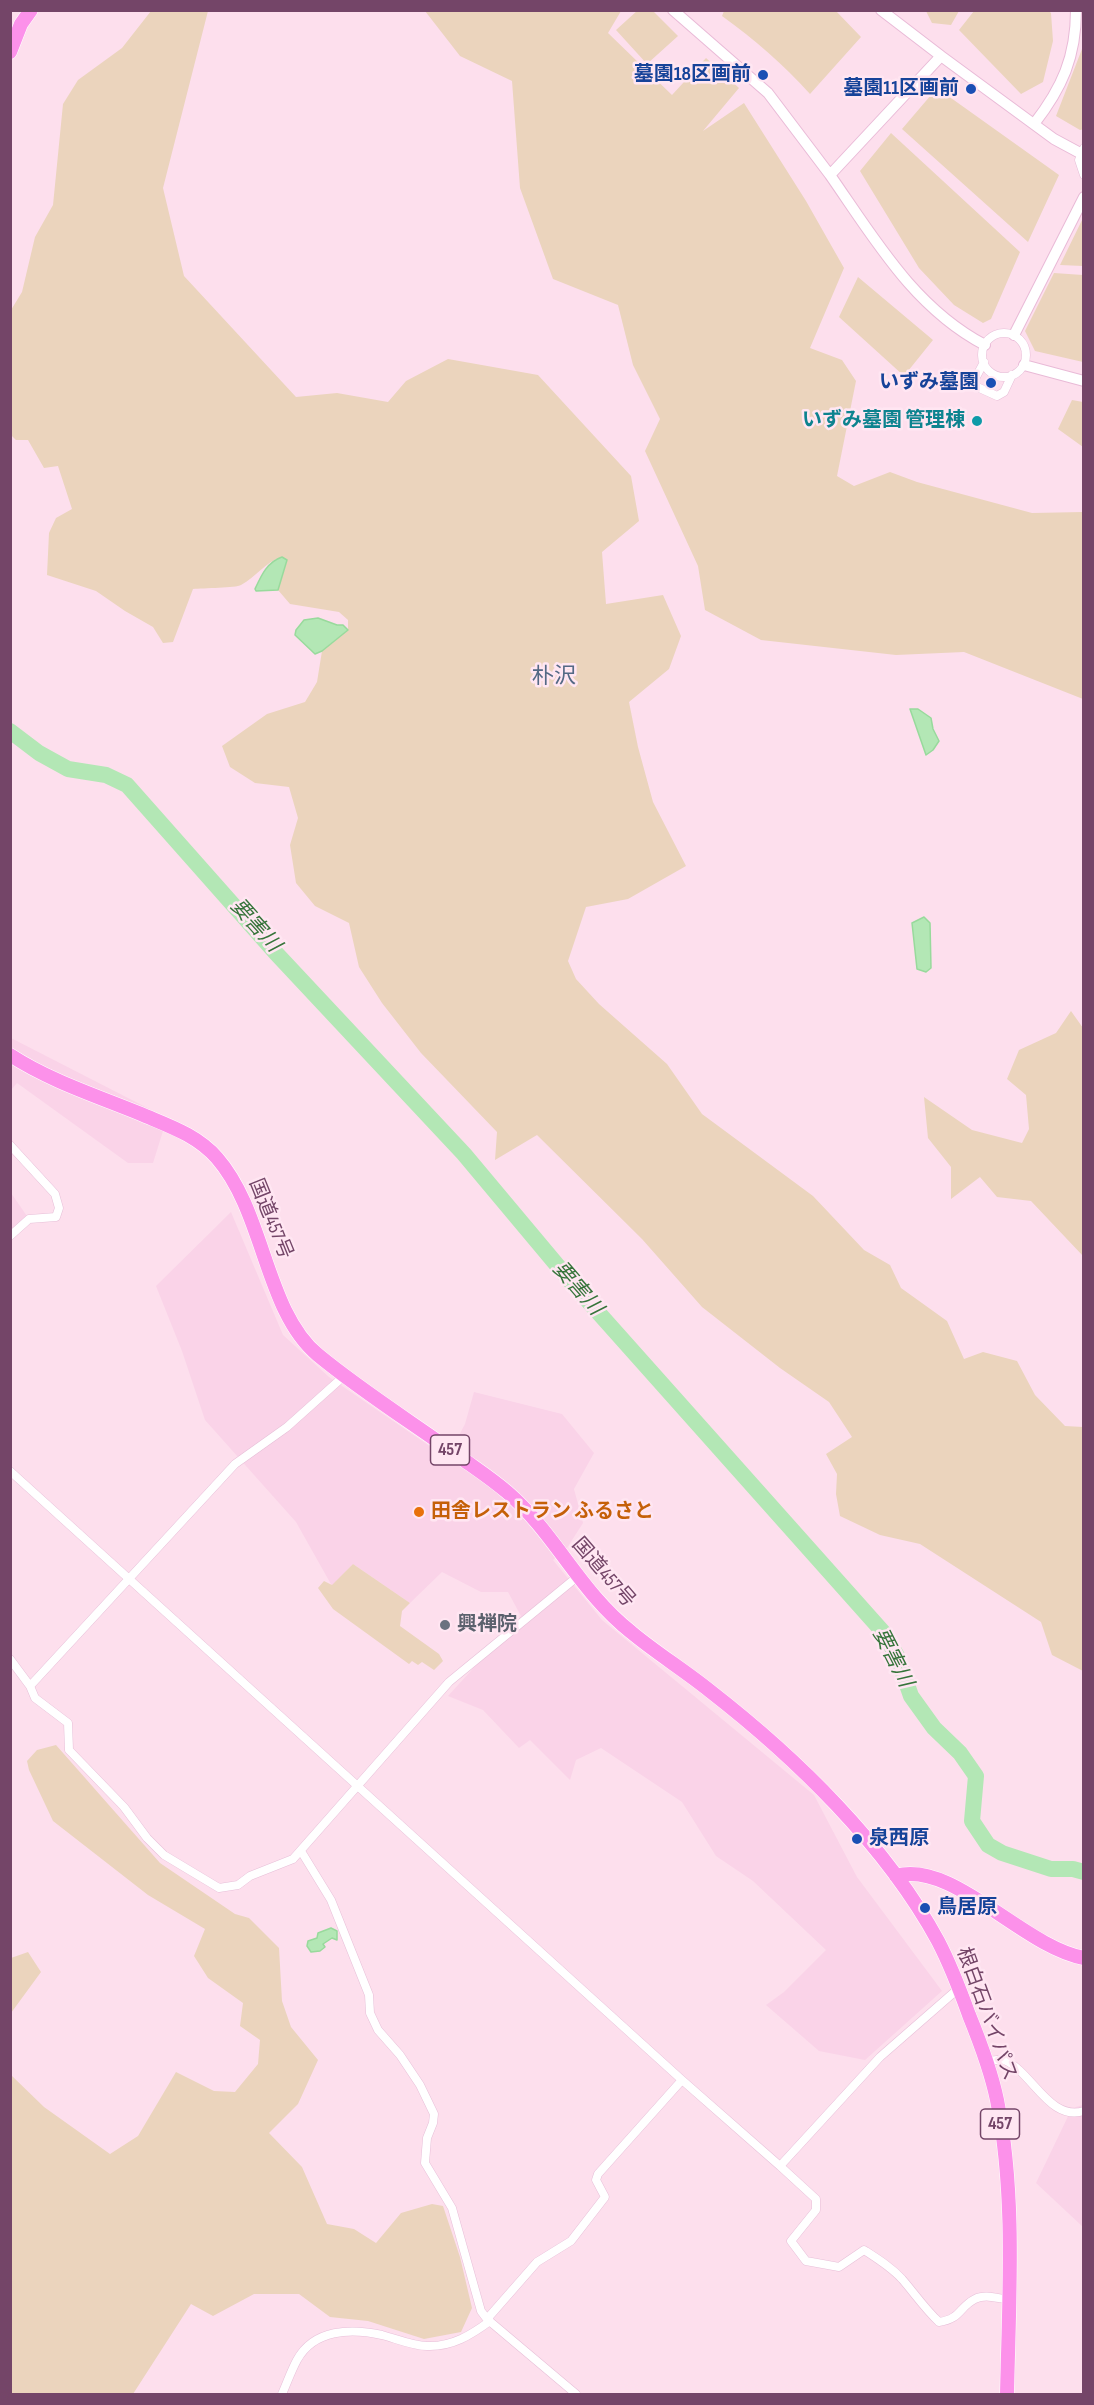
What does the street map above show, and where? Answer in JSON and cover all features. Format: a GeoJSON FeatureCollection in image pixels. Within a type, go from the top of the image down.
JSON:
{"type":"FeatureCollection","features":[{"type":"Feature","properties":{"kind":"highway"},"geometry":{"type":"LineString","coordinates":[[10,52],[21,24],[30,10]]}},
{"type":"Feature","properties":{"kind":"highway","name":"国道457号"},"geometry":{"type":"LineString","coordinates":[[10,1055],[49,1077],[188,1134],[213,1153],[228,1171],[244,1200],[284,1307],[296,1330],[313,1350],[344,1376],[506,1491],[534,1519],[602,1608],[711,1691],[777,1748],[849,1818],[896,1876]]}},
{"type":"Feature","properties":{"kind":"highway"},"geometry":{"type":"LineString","coordinates":[[896,1876],[907,1873],[925,1874],[950,1883],[1018,1929],[1073,1956],[1083,1958]]}},
{"type":"Feature","properties":{"kind":"highway","name":"根白石バイパス"},"geometry":{"type":"LineString","coordinates":[[896,1876],[935,1935],[959,1988],[986,2061],[997,2099],[1010,2239],[1007,2394]]}},
{"type":"Feature","properties":{"kind":"street"},"geometry":{"type":"LineString","coordinates":[[673,10],[768,93],[830,175],[897,272],[952,324],[985,345]]}},
{"type":"Feature","properties":{"kind":"street"},"geometry":{"type":"LineString","coordinates":[[881,10],[1054,139],[1082,151],[1079,166],[1083,175]]}},
{"type":"Feature","properties":{"kind":"street"},"geometry":{"type":"LineString","coordinates":[[1034,124],[1050,102],[1069,67],[1073,51],[1076,10]]}},
{"type":"Feature","properties":{"kind":"street"},"geometry":{"type":"LineString","coordinates":[[830,175],[941,56]]}},
{"type":"Feature","properties":{"kind":"street"},"geometry":{"type":"LineString","coordinates":[[1014,335],[1083,196]]}},
{"type":"Feature","properties":{"kind":"street"},"geometry":{"type":"LineString","coordinates":[[1001,333],[1014,335],[1026,351],[1024,365],[1012,375],[1004,392],[997,396],[975,386],[975,379],[984,362],[985,345],[1001,333]]}},
{"type":"Feature","properties":{"kind":"street"},"geometry":{"type":"LineString","coordinates":[[984,362],[994,374],[1012,375]]}},
{"type":"Feature","properties":{"kind":"street"},"geometry":{"type":"LineString","coordinates":[[1024,365],[1083,381]]}},
{"type":"Feature","properties":{"kind":"street"},"geometry":{"type":"LineString","coordinates":[[10,1144],[55,1194],[59,1208],[56,1217],[29,1219],[10,1236]]}},
{"type":"Feature","properties":{"kind":"street"},"geometry":{"type":"LineString","coordinates":[[30,1686],[235,1464],[286,1427],[344,1376]]}},
{"type":"Feature","properties":{"kind":"street"},"geometry":{"type":"LineString","coordinates":[[10,1471],[816,2199],[816,2210],[791,2241],[806,2261],[839,2267],[864,2250],[902,2279],[924,2308],[939,2322],[952,2320],[974,2299],[986,2296],[1009,2300]]}},
{"type":"Feature","properties":{"kind":"street"},"geometry":{"type":"LineString","coordinates":[[10,1659],[30,1686],[35,1698],[68,1723],[69,1749],[124,1807],[147,1839],[164,1855],[219,1888],[237,1885],[250,1876],[293,1859],[449,1682],[577,1577]]}},
{"type":"Feature","properties":{"kind":"street"},"geometry":{"type":"LineString","coordinates":[[301,1851],[331,1900],[369,1995],[370,2013],[378,2030],[400,2055],[420,2085],[434,2114],[427,2139],[425,2163],[452,2208],[477,2300],[488,2320],[576,2394]]}},
{"type":"Feature","properties":{"kind":"street"},"geometry":{"type":"LineString","coordinates":[[780,2166],[880,2057],[959,1988]]}},
{"type":"Feature","properties":{"kind":"street"},"geometry":{"type":"LineString","coordinates":[[986,2061],[1002,2060],[1013,2066],[1055,2106],[1068,2113],[1083,2111]]}},
{"type":"Feature","properties":{"kind":"street"},"geometry":{"type":"LineString","coordinates":[[282,2394],[297,2359],[311,2344],[331,2333],[354,2330],[426,2347],[449,2344],[468,2337],[488,2320],[537,2262],[571,2241],[605,2197],[596,2181],[598,2174],[682,2080]]}},
{"type":"Feature","properties":{"kind":"shaded area"},"geometry":{"type":"Polygon","coordinates":[[[638,10],[653,11],[678,36],[647,64],[616,30],[638,10]]]}},
{"type":"Feature","properties":{"kind":"shaded area"},"geometry":{"type":"Polygon","coordinates":[[[926,10],[959,11],[951,25],[932,23],[926,10]]]}},
{"type":"Feature","properties":{"kind":"shaded area"},"geometry":{"type":"Polygon","coordinates":[[[1048,10],[1051,13],[1053,41],[1043,82],[1021,94],[959,30],[974,11],[1048,10]]]}},
{"type":"Feature","properties":{"kind":"shaded area"},"geometry":{"type":"Polygon","coordinates":[[[151,11],[208,11],[163,188],[184,276],[296,397],[337,393],[388,402],[406,381],[448,359],[538,375],[631,476],[639,521],[602,552],[606,604],[663,595],[681,636],[669,669],[629,702],[653,802],[686,866],[628,899],[586,907],[568,961],[576,979],[599,1004],[667,1064],[702,1114],[813,1196],[864,1250],[890,1265],[901,1288],[947,1321],[964,1359],[983,1352],[1017,1361],[1035,1395],[1065,1426],[1083,1427],[1083,1671],[1052,1655],[1041,1622],[920,1544],[880,1535],[840,1516],[836,1494],[837,1474],[826,1454],[852,1437],[829,1402],[780,1368],[702,1307],[642,1239],[537,1135],[495,1160],[497,1132],[421,1053],[382,1003],[359,967],[349,923],[315,906],[296,883],[290,845],[298,818],[289,787],[255,783],[230,767],[222,746],[267,714],[305,702],[317,682],[322,651],[348,630],[348,620],[339,612],[290,604],[278,590],[287,561],[282,557],[271,562],[241,585],[193,589],[173,642],[163,643],[153,627],[96,591],[47,575],[49,533],[56,518],[72,509],[58,466],[44,468],[28,440],[16,440],[11,435],[11,310],[22,292],[35,237],[53,205],[63,104],[78,80],[122,48],[151,11]]]}},
{"type":"Feature","properties":{"kind":"shaded area"},"geometry":{"type":"Polygon","coordinates":[[[425,11],[621,11],[608,33],[672,95],[706,58],[739,88],[703,131],[744,103],[806,201],[844,268],[810,348],[842,360],[856,381],[837,476],[854,486],[890,472],[917,482],[1032,513],[1083,512],[1083,699],[964,652],[896,655],[761,640],[705,610],[698,566],[645,451],[660,419],[633,365],[618,305],[553,279],[520,188],[512,81],[460,56],[425,11]]]}},
{"type":"Feature","properties":{"kind":"shaded area"},"geometry":{"type":"Polygon","coordinates":[[[724,11],[836,11],[861,37],[810,94],[768,53],[722,16],[724,11]]]}},
{"type":"Feature","properties":{"kind":"shaded area"},"geometry":{"type":"Polygon","coordinates":[[[1082,49],[1084,129],[1080,130],[1056,116],[1082,49]]]}},
{"type":"Feature","properties":{"kind":"shaded area"},"geometry":{"type":"Polygon","coordinates":[[[937,88],[1059,175],[1028,242],[902,129],[937,88]]]}},
{"type":"Feature","properties":{"kind":"shaded area"},"geometry":{"type":"Polygon","coordinates":[[[891,133],[1020,252],[991,319],[983,323],[954,305],[919,268],[860,171],[891,133]]]}},
{"type":"Feature","properties":{"kind":"shaded area"},"geometry":{"type":"Polygon","coordinates":[[[1083,218],[1083,266],[1060,265],[1083,218]]]}},
{"type":"Feature","properties":{"kind":"shaded area"},"geometry":{"type":"Polygon","coordinates":[[[1054,273],[1083,275],[1083,362],[1035,351],[1025,331],[1054,273]]]}},
{"type":"Feature","properties":{"kind":"shaded area"},"geometry":{"type":"Polygon","coordinates":[[[858,277],[933,340],[904,376],[839,317],[858,277]]]}},
{"type":"Feature","properties":{"kind":"shaded area"},"geometry":{"type":"Polygon","coordinates":[[[1072,400],[1083,402],[1083,447],[1058,429],[1072,400]]]}},
{"type":"Feature","properties":{"kind":"shaded area"},"geometry":{"type":"Polygon","coordinates":[[[282,557],[287,560],[278,590],[256,591],[265,570],[272,562],[282,557]]]}},
{"type":"Feature","properties":{"kind":"shaded area"},"geometry":{"type":"Polygon","coordinates":[[[318,618],[343,625],[348,630],[315,654],[295,635],[304,620],[318,618]]]}},
{"type":"Feature","properties":{"kind":"shaded area"},"geometry":{"type":"Polygon","coordinates":[[[910,709],[918,709],[931,718],[939,741],[926,755],[910,709]]]}},
{"type":"Feature","properties":{"kind":"shaded area"},"geometry":{"type":"Polygon","coordinates":[[[924,917],[930,923],[931,968],[926,972],[917,969],[912,923],[924,917]]]}},
{"type":"Feature","properties":{"kind":"shaded area"},"geometry":{"type":"Polygon","coordinates":[[[1071,1011],[1083,1028],[1083,1256],[1031,1201],[997,1197],[980,1177],[951,1199],[951,1167],[928,1138],[924,1097],[972,1130],[1022,1143],[1029,1129],[1026,1095],[1007,1079],[1019,1050],[1056,1033],[1071,1011]]]}},
{"type":"Feature","properties":{"kind":"shaded area"},"geometry":{"type":"Polygon","coordinates":[[[11,1038],[167,1118],[153,1163],[128,1163],[17,1083],[11,1090],[11,1038]]]}},
{"type":"Feature","properties":{"kind":"shaded area"},"geometry":{"type":"Polygon","coordinates":[[[11,1193],[29,1219],[11,1237],[11,1193]]]}},
{"type":"Feature","properties":{"kind":"shaded area"},"geometry":{"type":"Polygon","coordinates":[[[231,1212],[283,1335],[329,1377],[447,1458],[465,1424],[474,1392],[562,1414],[594,1453],[574,1489],[583,1523],[567,1548],[553,1560],[602,1620],[814,1795],[857,1877],[942,1991],[865,2060],[819,2051],[766,2005],[784,1992],[826,1950],[753,1881],[716,1856],[682,1802],[601,1748],[576,1760],[570,1780],[530,1740],[519,1748],[483,1710],[448,1696],[521,1616],[508,1592],[481,1592],[442,1572],[410,1603],[353,1564],[332,1586],[296,1522],[205,1420],[182,1351],[156,1286],[231,1212]]]}},
{"type":"Feature","properties":{"kind":"shaded area"},"geometry":{"type":"Polygon","coordinates":[[[353,1564],[410,1603],[402,1611],[400,1626],[439,1654],[443,1661],[434,1670],[422,1662],[418,1665],[412,1661],[409,1664],[333,1609],[318,1588],[324,1581],[332,1585],[353,1564]]]}},
{"type":"Feature","properties":{"kind":"shaded area"},"geometry":{"type":"Polygon","coordinates":[[[56,1745],[160,1863],[235,1914],[249,1918],[279,1948],[282,2001],[291,2027],[318,2060],[298,2104],[269,2133],[302,2167],[327,2224],[354,2229],[376,2243],[401,2213],[432,2204],[443,2206],[460,2257],[472,2308],[461,2332],[424,2339],[368,2321],[330,2317],[299,2294],[254,2294],[213,2316],[191,2304],[133,2394],[11,2394],[11,2075],[44,2107],[110,2154],[138,2136],[176,2072],[214,2091],[235,2092],[258,2064],[260,2040],[240,2026],[243,2003],[208,1978],[194,1956],[205,1929],[148,1895],[53,1821],[27,1761],[37,1750],[56,1745]]]}},
{"type":"Feature","properties":{"kind":"shaded area"},"geometry":{"type":"Polygon","coordinates":[[[331,1928],[337,1931],[337,1940],[332,1938],[323,1944],[325,1947],[320,1951],[311,1952],[307,1946],[308,1941],[317,1938],[318,1933],[331,1928]]]}},
{"type":"Feature","properties":{"kind":"shaded area"},"geometry":{"type":"Polygon","coordinates":[[[28,1952],[41,1972],[11,2013],[11,1958],[28,1952]]]}},
{"type":"Feature","properties":{"kind":"shaded area"},"geometry":{"type":"Polygon","coordinates":[[[1083,2105],[1083,2227],[1036,2183],[1072,2108],[1083,2105]]]}},
{"type":"Feature","properties":{"kind":"waterway","name":"要害川"},"geometry":{"type":"LineString","coordinates":[[10,731],[39,753],[68,769],[106,775],[127,785],[274,951],[464,1154],[572,1283],[883,1632],[897,1656],[911,1696],[934,1728],[960,1753],[976,1776],[972,1821],[988,1845],[1002,1853],[1051,1869],[1073,1869],[1084,1872]]}},
{"type":"Feature","properties":{"kind":"place","name":"墓園18区画前"},"geometry":{"type":"Point","coordinates":[763,75]}},
{"type":"Feature","properties":{"kind":"place","name":"墓園11区画前"},"geometry":{"type":"Point","coordinates":[971,89]}},
{"type":"Feature","properties":{"kind":"place","name":"いずみ墓園"},"geometry":{"type":"Point","coordinates":[991,383]}},
{"type":"Feature","properties":{"kind":"place","name":"いずみ墓園 管理棟"},"geometry":{"type":"Point","coordinates":[977,421]}},
{"type":"Feature","properties":{"kind":"place","name":"田舎レストラン ふるさと"},"geometry":{"type":"Point","coordinates":[419,1512]}},
{"type":"Feature","properties":{"kind":"place","name":"興禅院"},"geometry":{"type":"Point","coordinates":[445,1625]}},
{"type":"Feature","properties":{"kind":"place","name":"泉西原"},"geometry":{"type":"Point","coordinates":[857,1839]}},
{"type":"Feature","properties":{"kind":"place","name":"鳥居原"},"geometry":{"type":"Point","coordinates":[925,1908]}},
{"type":"Feature","properties":{"kind":"district","name":"朴沢"},"geometry":{"type":"Point","coordinates":[554,677]}}]}
